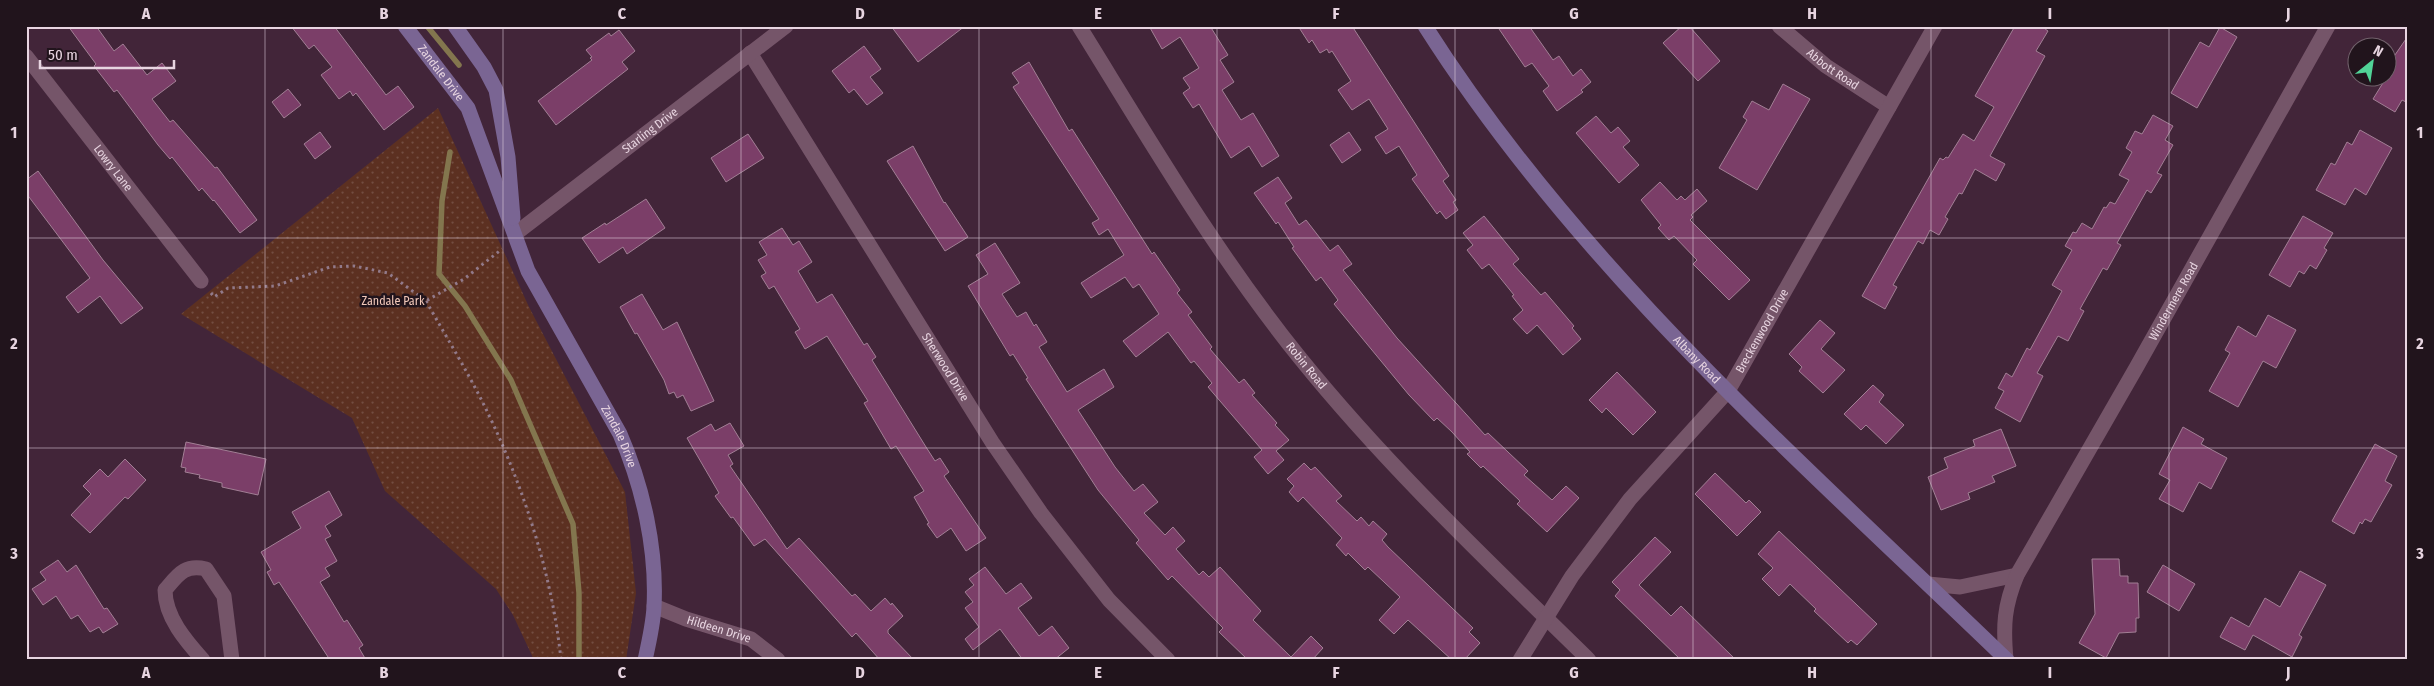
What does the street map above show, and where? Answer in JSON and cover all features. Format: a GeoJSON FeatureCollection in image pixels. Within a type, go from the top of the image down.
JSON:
{"type":"FeatureCollection","features":[{"type":"Feature","properties":{"kind":"street","name":"Zandale Drive"},"geometry":{"type":"LineString","coordinates":[[404,26],[468,108],[528,270],[543,301],[620,434],[631,459],[641,494],[650,545],[654,606],[645,660]]}},
{"type":"Feature","properties":{"kind":"street","name":"Zandale Drive"},"geometry":{"type":"LineString","coordinates":[[455,26],[484,66],[496,90],[508,157],[515,234]]}},
{"type":"Feature","properties":{"kind":"street","name":"Starling Drive"},"geometry":{"type":"LineString","coordinates":[[515,234],[786,26]]}},
{"type":"Feature","properties":{"kind":"street","name":"Robin Road"},"geometry":{"type":"LineString","coordinates":[[1079,26],[1198,217],[1252,295],[1299,357],[1413,488],[1589,660]]}},
{"type":"Feature","properties":{"kind":"street","name":"Albany Road"},"geometry":{"type":"LineString","coordinates":[[1425,26],[1472,96],[1562,213],[1628,287],[1728,391],[2007,659]]}},
{"type":"Feature","properties":{"kind":"street","name":"Abbott Road"},"geometry":{"type":"LineString","coordinates":[[1779,26],[1826,66],[1889,107]]}},
{"type":"Feature","properties":{"kind":"street","name":"Breckenwood Drive"},"geometry":{"type":"LineString","coordinates":[[1520,660],[1545,617],[1630,499],[1728,391],[1934,26]]}},
{"type":"Feature","properties":{"kind":"street","name":"Windermere Road"},"geometry":{"type":"LineString","coordinates":[[2007,659],[2003,627],[2007,597],[2017,575],[2136,368],[2328,26]]}},
{"type":"Feature","properties":{"kind":"street","name":"Sherwood Drive"},"geometry":{"type":"LineString","coordinates":[[750,53],[992,442],[1041,513],[1109,600],[1168,660]]}},
{"type":"Feature","properties":{"kind":"street","name":"Lowry Lane"},"geometry":{"type":"LineString","coordinates":[[26,56],[201,281]]}},
{"type":"Feature","properties":{"kind":"street"},"geometry":{"type":"LineString","coordinates":[[204,660],[189,644],[165,604],[165,590],[181,573],[193,566],[206,569],[224,596],[232,660]]}},
{"type":"Feature","properties":{"kind":"street"},"geometry":{"type":"LineString","coordinates":[[1928,584],[1960,587],[2017,575]]}},
{"type":"Feature","properties":{"kind":"street","name":"Hildeen Drive"},"geometry":{"type":"LineString","coordinates":[[654,606],[686,619],[752,639],[764,646],[778,660]]}},
{"type":"Feature","properties":{"kind":"path"},"geometry":{"type":"LineString","coordinates":[[426,301],[464,279],[499,252]]}},
{"type":"Feature","properties":{"kind":"path"},"geometry":{"type":"LineString","coordinates":[[201,281],[214,297],[228,288],[275,286],[330,267],[354,266],[388,273],[426,301],[480,398],[513,474],[542,558],[558,630],[562,660]]}},
{"type":"Feature","properties":{"kind":"green space","name":"Zandale Park"},"geometry":{"type":"Polygon","coordinates":[[[438,108],[529,307],[625,492],[636,593],[626,660],[534,660],[513,615],[496,589],[385,491],[352,418],[181,314],[438,108]]]}},
{"type":"Feature","properties":{"kind":"building"},"geometry":{"type":"Polygon","coordinates":[[[68,26],[96,26],[114,51],[123,44],[147,75],[162,63],[176,81],[152,99],[170,122],[173,120],[215,168],[217,167],[257,220],[240,233],[214,200],[202,188],[199,191],[172,157],[170,159],[158,145],[117,90],[114,92],[94,66],[96,64],[68,26]]]}},
{"type":"Feature","properties":{"kind":"building"},"geometry":{"type":"Polygon","coordinates":[[[291,26],[334,26],[386,95],[398,86],[414,107],[384,130],[356,93],[353,96],[350,91],[339,99],[321,75],[332,67],[314,45],[309,49],[291,26]]]}},
{"type":"Feature","properties":{"kind":"building"},"geometry":{"type":"Polygon","coordinates":[[[891,26],[965,26],[918,62],[891,26]]]}},
{"type":"Feature","properties":{"kind":"building"},"geometry":{"type":"Polygon","coordinates":[[[1149,26],[1210,26],[1228,55],[1220,60],[1234,82],[1222,90],[1241,120],[1253,113],[1279,156],[1262,167],[1249,146],[1231,158],[1199,104],[1193,108],[1183,93],[1190,88],[1183,78],[1199,68],[1180,37],[1162,49],[1149,26]]]}},
{"type":"Feature","properties":{"kind":"building"},"geometry":{"type":"Polygon","coordinates":[[[1298,26],[1352,26],[1449,176],[1443,181],[1456,200],[1453,202],[1458,210],[1446,219],[1440,211],[1437,214],[1412,179],[1417,175],[1399,146],[1386,154],[1375,137],[1388,129],[1369,99],[1352,110],[1338,90],[1351,81],[1332,51],[1329,53],[1327,49],[1320,53],[1312,40],[1309,43],[1298,26]]]}},
{"type":"Feature","properties":{"kind":"building"},"geometry":{"type":"Polygon","coordinates":[[[1497,26],[1529,26],[1553,60],[1559,56],[1573,76],[1581,69],[1591,82],[1581,90],[1583,92],[1557,111],[1543,91],[1549,86],[1532,63],[1525,67],[1497,26]]]}},
{"type":"Feature","properties":{"kind":"building"},"geometry":{"type":"Polygon","coordinates":[[[1682,26],[1689,26],[1720,61],[1698,81],[1663,43],[1682,26]]]}},
{"type":"Feature","properties":{"kind":"building"},"geometry":{"type":"Polygon","coordinates":[[[2015,26],[2041,26],[2048,31],[2036,51],[2045,56],[1990,156],[2005,164],[1996,181],[1975,169],[1962,194],[1959,193],[1945,217],[1948,219],[1939,235],[1930,230],[1923,244],[1918,241],[1893,285],[1897,287],[1885,309],[1862,296],[1940,158],[1943,160],[1946,157],[1948,158],[1963,134],[1974,141],[1994,107],[1975,96],[2015,26]]]}},
{"type":"Feature","properties":{"kind":"building"},"geometry":{"type":"Polygon","coordinates":[[[2220,27],[2237,37],[2197,108],[2171,93],[2200,42],[2209,47],[2220,27]]]}},
{"type":"Feature","properties":{"kind":"building"},"geometry":{"type":"Polygon","coordinates":[[[619,30],[635,51],[622,62],[628,69],[556,125],[538,101],[592,60],[590,58],[592,57],[586,50],[609,33],[611,36],[619,30]]]}},
{"type":"Feature","properties":{"kind":"building"},"geometry":{"type":"Polygon","coordinates":[[[2408,36],[2408,103],[2402,100],[2395,112],[2373,99],[2380,88],[2396,88],[2396,53],[2408,36]]]}},
{"type":"Feature","properties":{"kind":"building"},"geometry":{"type":"Polygon","coordinates":[[[864,46],[881,69],[870,77],[883,93],[867,105],[854,89],[849,93],[832,71],[864,46]]]}},
{"type":"Feature","properties":{"kind":"building"},"geometry":{"type":"Polygon","coordinates":[[[1029,62],[1069,131],[1072,129],[1152,254],[1154,252],[1180,290],[1177,293],[1192,312],[1188,315],[1212,347],[1210,349],[1239,383],[1244,379],[1255,393],[1252,395],[1277,423],[1275,425],[1289,440],[1276,451],[1284,460],[1268,474],[1254,457],[1262,450],[1208,387],[1212,383],[1194,361],[1191,363],[1168,332],[1136,357],[1123,341],[1159,314],[1139,284],[1133,288],[1125,277],[1091,298],[1081,283],[1124,255],[1108,229],[1099,235],[1092,223],[1099,219],[1013,87],[1019,83],[1012,73],[1029,62]]]}},
{"type":"Feature","properties":{"kind":"building"},"geometry":{"type":"Polygon","coordinates":[[[1783,84],[1810,99],[1757,190],[1719,168],[1747,120],[1743,117],[1752,101],[1769,110],[1783,84]]]}},
{"type":"Feature","properties":{"kind":"building"},"geometry":{"type":"Polygon","coordinates":[[[288,89],[301,105],[284,118],[272,102],[288,89]]]}},
{"type":"Feature","properties":{"kind":"building"},"geometry":{"type":"Polygon","coordinates":[[[2153,115],[2173,126],[2165,140],[2173,145],[2157,173],[2162,175],[2151,193],[2147,190],[2117,243],[2121,245],[2107,270],[2103,268],[2080,309],[2084,311],[2068,341],[2058,336],[2037,373],[2043,376],[2020,422],[1995,408],[2004,391],[1998,388],[2006,373],[2012,377],[2027,348],[2030,350],[2062,291],[2052,285],[2072,250],[2065,246],[2073,232],[2076,233],[2082,223],[2092,229],[2104,207],[2106,208],[2110,202],[2115,204],[2129,180],[2119,175],[2132,152],[2126,148],[2135,131],[2142,134],[2153,115]]]}},
{"type":"Feature","properties":{"kind":"building"},"geometry":{"type":"Polygon","coordinates":[[[1596,116],[1611,133],[1618,127],[1630,141],[1623,147],[1639,165],[1619,183],[1576,133],[1596,116]]]}},
{"type":"Feature","properties":{"kind":"building"},"geometry":{"type":"Polygon","coordinates":[[[2360,130],[2392,148],[2366,195],[2355,188],[2345,205],[2316,190],[2331,163],[2335,165],[2347,142],[2352,145],[2360,130]]]}},
{"type":"Feature","properties":{"kind":"building"},"geometry":{"type":"Polygon","coordinates":[[[320,132],[331,147],[315,159],[304,144],[320,132]]]}},
{"type":"Feature","properties":{"kind":"building"},"geometry":{"type":"Polygon","coordinates":[[[1349,132],[1361,150],[1342,163],[1330,145],[1349,132]]]}},
{"type":"Feature","properties":{"kind":"building"},"geometry":{"type":"Polygon","coordinates":[[[748,134],[764,158],[726,182],[711,158],[748,134]]]}},
{"type":"Feature","properties":{"kind":"building"},"geometry":{"type":"Polygon","coordinates":[[[913,146],[944,203],[968,237],[945,251],[887,161],[913,146]]]}},
{"type":"Feature","properties":{"kind":"building"},"geometry":{"type":"Polygon","coordinates":[[[38,171],[103,260],[143,308],[121,324],[100,296],[78,313],[66,297],[90,278],[26,193],[26,180],[38,171]]]}},
{"type":"Feature","properties":{"kind":"building"},"geometry":{"type":"Polygon","coordinates":[[[1278,177],[1292,198],[1285,203],[1299,225],[1306,220],[1330,251],[1338,245],[1352,264],[1343,270],[1397,338],[1485,435],[1488,433],[1528,471],[1524,475],[1552,500],[1566,486],[1579,498],[1547,532],[1517,504],[1520,501],[1483,466],[1481,468],[1467,454],[1470,452],[1452,432],[1437,418],[1434,421],[1409,395],[1334,304],[1338,300],[1321,277],[1316,281],[1292,248],[1294,247],[1278,222],[1276,224],[1254,193],[1278,177]]]}},
{"type":"Feature","properties":{"kind":"building"},"geometry":{"type":"Polygon","coordinates":[[[1660,182],[1677,200],[1681,196],[1685,200],[1697,189],[1707,201],[1691,215],[1693,217],[1690,220],[1750,280],[1729,300],[1693,264],[1697,260],[1674,236],[1669,240],[1658,228],[1661,225],[1641,200],[1660,182]]]}},
{"type":"Feature","properties":{"kind":"building"},"geometry":{"type":"Polygon","coordinates":[[[646,199],[665,228],[627,254],[623,247],[599,263],[582,238],[646,199]]]}},
{"type":"Feature","properties":{"kind":"building"},"geometry":{"type":"Polygon","coordinates":[[[1484,216],[1519,259],[1513,264],[1541,295],[1545,292],[1574,326],[1572,328],[1581,339],[1563,355],[1537,325],[1527,334],[1513,319],[1523,310],[1512,296],[1514,295],[1489,264],[1482,269],[1467,250],[1473,245],[1463,233],[1484,216]]]}},
{"type":"Feature","properties":{"kind":"building"},"geometry":{"type":"Polygon","coordinates":[[[2303,216],[2333,233],[2324,248],[2327,250],[2316,269],[2310,265],[2304,274],[2299,271],[2290,287],[2269,275],[2303,216]]]}},
{"type":"Feature","properties":{"kind":"building"},"geometry":{"type":"Polygon","coordinates":[[[782,228],[793,245],[799,241],[812,262],[798,271],[817,303],[832,294],[864,345],[867,343],[876,357],[872,360],[935,461],[940,458],[949,472],[944,476],[986,538],[966,551],[951,528],[937,538],[927,524],[929,523],[914,497],[924,491],[896,446],[891,449],[864,403],[868,401],[827,336],[805,349],[795,332],[800,329],[774,286],[769,289],[761,276],[766,273],[758,260],[767,255],[759,242],[782,228]]]}},
{"type":"Feature","properties":{"kind":"building"},"geometry":{"type":"Polygon","coordinates":[[[995,243],[1020,283],[1002,294],[1017,317],[1026,312],[1034,326],[1036,324],[1047,342],[1039,347],[1067,392],[1104,369],[1114,387],[1078,410],[1115,467],[1134,491],[1143,484],[1158,502],[1144,513],[1165,535],[1173,527],[1185,541],[1176,549],[1199,575],[1203,571],[1209,577],[1220,567],[1261,611],[1253,620],[1291,657],[1311,636],[1323,648],[1312,660],[1248,660],[1219,632],[1223,628],[1172,576],[1168,580],[1136,543],[1139,540],[1098,490],[1026,379],[1028,378],[1013,354],[1010,356],[968,286],[988,274],[976,255],[995,243]]]}},
{"type":"Feature","properties":{"kind":"building"},"geometry":{"type":"Polygon","coordinates":[[[642,294],[663,330],[677,322],[714,401],[691,411],[683,395],[677,398],[674,392],[669,394],[664,380],[620,307],[642,294]]]}},
{"type":"Feature","properties":{"kind":"building"},"geometry":{"type":"Polygon","coordinates":[[[2268,315],[2296,330],[2276,368],[2263,361],[2238,407],[2209,391],[2230,353],[2225,350],[2238,326],[2256,337],[2268,315]]]}},
{"type":"Feature","properties":{"kind":"building"},"geometry":{"type":"Polygon","coordinates":[[[1820,320],[1835,333],[1821,349],[1845,370],[1823,393],[1799,371],[1802,367],[1789,354],[1820,320]]]}},
{"type":"Feature","properties":{"kind":"building"},"geometry":{"type":"Polygon","coordinates":[[[1617,372],[1656,412],[1633,435],[1606,408],[1602,413],[1589,400],[1617,372]]]}},
{"type":"Feature","properties":{"kind":"building"},"geometry":{"type":"Polygon","coordinates":[[[1873,385],[1884,395],[1879,402],[1904,425],[1886,444],[1866,425],[1861,430],[1844,414],[1873,385]]]}},
{"type":"Feature","properties":{"kind":"building"},"geometry":{"type":"Polygon","coordinates":[[[730,423],[744,446],[728,455],[733,464],[730,466],[787,549],[799,538],[852,596],[855,594],[871,611],[885,598],[891,605],[892,603],[903,616],[888,630],[888,633],[914,660],[880,660],[856,633],[852,637],[765,539],[754,546],[733,517],[731,518],[715,496],[719,493],[687,438],[711,424],[715,431],[730,423]]]}},
{"type":"Feature","properties":{"kind":"building"},"geometry":{"type":"Polygon","coordinates":[[[2183,427],[2204,439],[2201,444],[2227,458],[2211,489],[2199,482],[2183,512],[2159,499],[2170,480],[2159,474],[2183,427]]]}},
{"type":"Feature","properties":{"kind":"building"},"geometry":{"type":"Polygon","coordinates":[[[2001,429],[2016,466],[1992,476],[1995,482],[1968,493],[1970,499],[1941,510],[1928,477],[1948,468],[1944,458],[1975,446],[1973,440],[2001,429]]]}},
{"type":"Feature","properties":{"kind":"building"},"geometry":{"type":"Polygon","coordinates":[[[186,442],[266,459],[258,495],[222,487],[222,483],[199,478],[200,475],[185,472],[186,468],[181,467],[186,442]]]}},
{"type":"Feature","properties":{"kind":"building"},"geometry":{"type":"Polygon","coordinates":[[[2375,444],[2397,456],[2385,481],[2392,485],[2371,522],[2365,519],[2362,524],[2360,522],[2354,534],[2332,521],[2375,444]]]}},
{"type":"Feature","properties":{"kind":"building"},"geometry":{"type":"Polygon","coordinates":[[[125,459],[146,480],[128,499],[125,497],[90,533],[71,515],[91,494],[83,486],[100,469],[108,477],[125,459]]]}},
{"type":"Feature","properties":{"kind":"building"},"geometry":{"type":"Polygon","coordinates":[[[1304,463],[1311,470],[1315,467],[1342,496],[1336,501],[1357,521],[1361,517],[1369,526],[1373,521],[1387,534],[1382,540],[1388,547],[1473,628],[1469,632],[1480,643],[1464,660],[1452,660],[1408,620],[1394,634],[1379,620],[1400,597],[1368,567],[1365,570],[1348,553],[1346,556],[1336,545],[1342,538],[1303,497],[1298,502],[1289,492],[1294,486],[1287,479],[1304,463]]]}},
{"type":"Feature","properties":{"kind":"building"},"geometry":{"type":"Polygon","coordinates":[[[1715,473],[1746,503],[1749,500],[1761,512],[1737,536],[1695,494],[1715,473]]]}},
{"type":"Feature","properties":{"kind":"building"},"geometry":{"type":"Polygon","coordinates":[[[329,491],[342,515],[325,526],[331,536],[325,539],[337,561],[325,568],[330,576],[320,582],[344,622],[347,620],[363,645],[359,648],[366,660],[330,660],[279,582],[274,585],[267,572],[271,570],[261,552],[301,528],[292,512],[329,491]]]}},
{"type":"Feature","properties":{"kind":"building"},"geometry":{"type":"Polygon","coordinates":[[[1779,531],[1877,624],[1857,645],[1851,640],[1848,643],[1814,611],[1816,609],[1790,584],[1779,596],[1762,579],[1773,568],[1758,554],[1779,531]]]}},
{"type":"Feature","properties":{"kind":"building"},"geometry":{"type":"Polygon","coordinates":[[[1655,537],[1671,552],[1639,585],[1671,616],[1681,606],[1736,660],[1681,660],[1615,596],[1620,590],[1612,582],[1655,537]]]}},
{"type":"Feature","properties":{"kind":"building"},"geometry":{"type":"Polygon","coordinates":[[[2092,559],[2119,559],[2120,576],[2128,576],[2128,583],[2138,583],[2139,618],[2136,618],[2136,632],[2119,633],[2106,658],[2079,643],[2095,614],[2092,559]]]}},
{"type":"Feature","properties":{"kind":"building"},"geometry":{"type":"Polygon","coordinates":[[[58,560],[67,572],[76,565],[104,609],[107,608],[118,624],[103,633],[99,627],[90,632],[78,615],[71,619],[56,596],[43,605],[32,589],[46,580],[40,572],[58,560]]]}},
{"type":"Feature","properties":{"kind":"building"},"geometry":{"type":"Polygon","coordinates":[[[2163,565],[2195,584],[2179,611],[2147,592],[2163,565]]]}},
{"type":"Feature","properties":{"kind":"building"},"geometry":{"type":"Polygon","coordinates":[[[985,567],[1006,594],[1021,583],[1032,598],[1018,608],[1039,636],[1052,626],[1069,648],[1054,660],[1023,660],[1000,629],[973,650],[965,639],[979,627],[965,608],[973,602],[965,592],[974,585],[969,579],[985,567]]]}},
{"type":"Feature","properties":{"kind":"building"},"geometry":{"type":"Polygon","coordinates":[[[2300,571],[2326,585],[2299,635],[2302,637],[2292,657],[2253,635],[2245,650],[2220,637],[2231,617],[2249,627],[2265,598],[2280,607],[2300,571]]]}},
{"type":"Feature","properties":{"kind":"waterway"},"geometry":{"type":"LineString","coordinates":[[427,26],[459,65]]}},
{"type":"Feature","properties":{"kind":"waterway"},"geometry":{"type":"LineString","coordinates":[[450,152],[442,201],[439,274],[465,306],[511,380],[573,524],[579,593],[579,660]]}}]}
